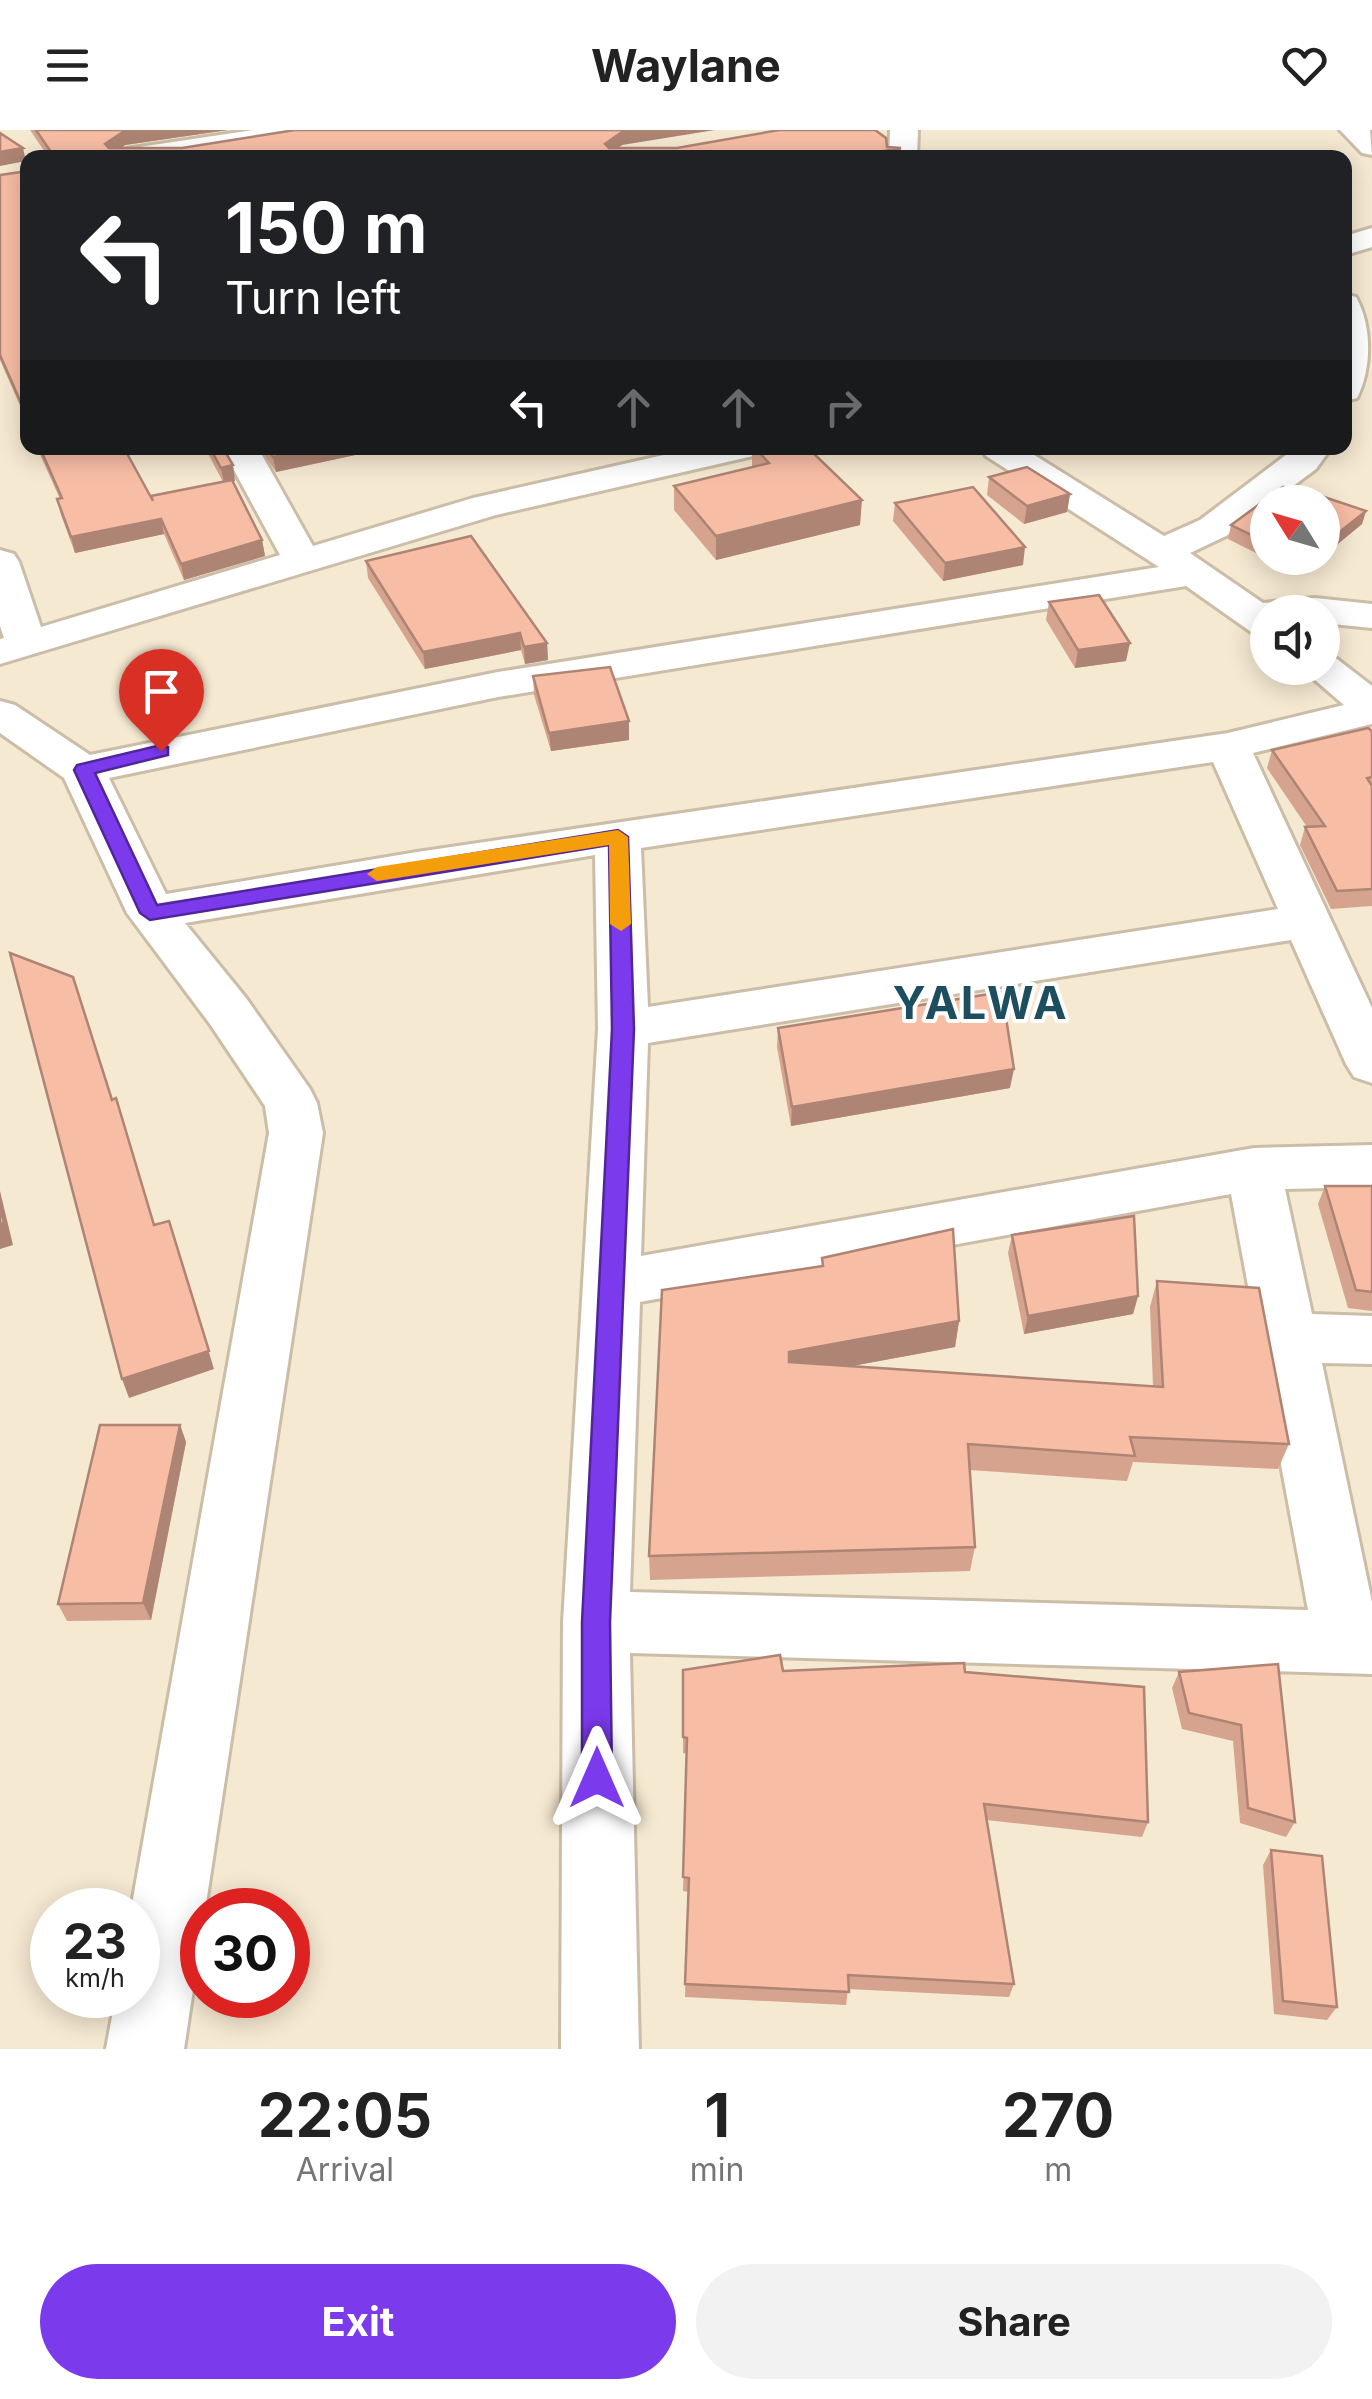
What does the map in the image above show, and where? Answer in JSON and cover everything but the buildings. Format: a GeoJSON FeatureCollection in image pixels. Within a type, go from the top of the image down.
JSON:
{"type":"FeatureCollection","features":[{"type":"Feature","properties":{"kind":"street"},"geometry":{"type":"LineString","coordinates":[[149,150],[183,138],[306,130]]}},
{"type":"Feature","properties":{"kind":"street"},"geometry":{"type":"LineString","coordinates":[[1354,130],[1372,147]]}},
{"type":"Feature","properties":{"kind":"street"},"geometry":{"type":"LineString","coordinates":[[1352,316],[1359,344],[1352,368]]}},
{"type":"Feature","properties":{"kind":"street"},"geometry":{"type":"LineString","coordinates":[[244,455],[301,558]]}},
{"type":"Feature","properties":{"kind":"street"},"geometry":{"type":"LineString","coordinates":[[0,562],[13,648],[301,558],[486,506],[709,455]]}},
{"type":"Feature","properties":{"kind":"street"},"geometry":{"type":"LineString","coordinates":[[1010,455],[1250,606]]}},
{"type":"Feature","properties":{"kind":"street"},"geometry":{"type":"LineString","coordinates":[[84,770],[362,708],[1178,562],[1293,455]]}},
{"type":"Feature","properties":{"kind":"street"},"geometry":{"type":"LineString","coordinates":[[1340,611],[1372,616]]}},
{"type":"Feature","properties":{"kind":"street"},"geometry":{"type":"LineString","coordinates":[[1340,682],[1372,708]]}},
{"type":"Feature","properties":{"kind":"street"},"geometry":{"type":"LineString","coordinates":[[150,913],[618,837],[1228,746],[1372,708]]}},
{"type":"Feature","properties":{"kind":"street"},"geometry":{"type":"LineString","coordinates":[[0,714],[84,770],[150,913],[281,1087],[291,1103],[296,1134],[144,2049]]}},
{"type":"Feature","properties":{"kind":"street"},"geometry":{"type":"LineString","coordinates":[[1228,746],[1372,1064]]}},
{"type":"Feature","properties":{"kind":"street"},"geometry":{"type":"LineString","coordinates":[[600,2049],[596,1622],[623,1029],[618,837]]}},
{"type":"Feature","properties":{"kind":"street"},"geometry":{"type":"LineString","coordinates":[[623,1029],[1308,921]]}},
{"type":"Feature","properties":{"kind":"street"},"geometry":{"type":"LineString","coordinates":[[614,1284],[1254,1169],[1372,1166]]}},
{"type":"Feature","properties":{"kind":"street"},"geometry":{"type":"LineString","coordinates":[[596,1622],[1360,1642],[1254,1169]]}},
{"type":"Feature","properties":{"kind":"street"},"geometry":{"type":"LineString","coordinates":[[1289,1338],[1372,1340]]}},
{"type":"Feature","properties":{"kind":"slow traffic"},"geometry":{"type":"LineString","coordinates":[[377,874],[618,837],[621,924]]}},
{"type":"Feature","properties":{"kind":"district","name":"YALWA"},"geometry":{"type":"Point","coordinates":[981,1003]}},
{"type":"Feature","properties":{"kind":"route"},"geometry":{"type":"LineString","coordinates":[[161,751],[84,770],[150,913],[618,837],[623,1029],[596,1622],[597,1778]]}}]}
